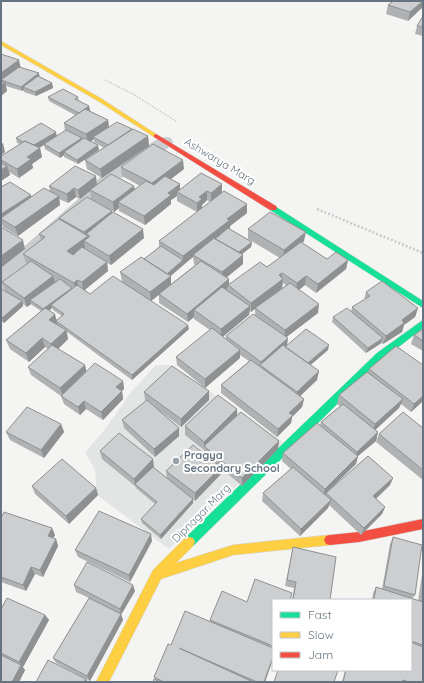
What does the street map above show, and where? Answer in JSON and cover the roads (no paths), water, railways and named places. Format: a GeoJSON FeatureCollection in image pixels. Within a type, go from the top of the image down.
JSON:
{"type":"FeatureCollection","features":[{"type":"Feature","properties":{"kind":"street","name":"Ashwarya Marg"},"geometry":{"type":"LineString","coordinates":[[1,43],[100,100],[165,142],[231,181],[423,305]]}},
{"type":"Feature","properties":{"kind":"street"},"geometry":{"type":"LineString","coordinates":[[1,284],[10,270],[91,197],[108,179],[165,142]]}},
{"type":"Feature","properties":{"kind":"street","name":"Dipnagar Marg"},"geometry":{"type":"LineString","coordinates":[[102,682],[158,574],[238,493],[380,356],[423,323]]}},
{"type":"Feature","properties":{"kind":"street"},"geometry":{"type":"LineString","coordinates":[[158,574],[233,550],[359,537],[423,524]]}},
{"type":"Feature","properties":{"kind":"place","name":"Pragya Secondary School"},"geometry":{"type":"Point","coordinates":[176,461]}}]}
